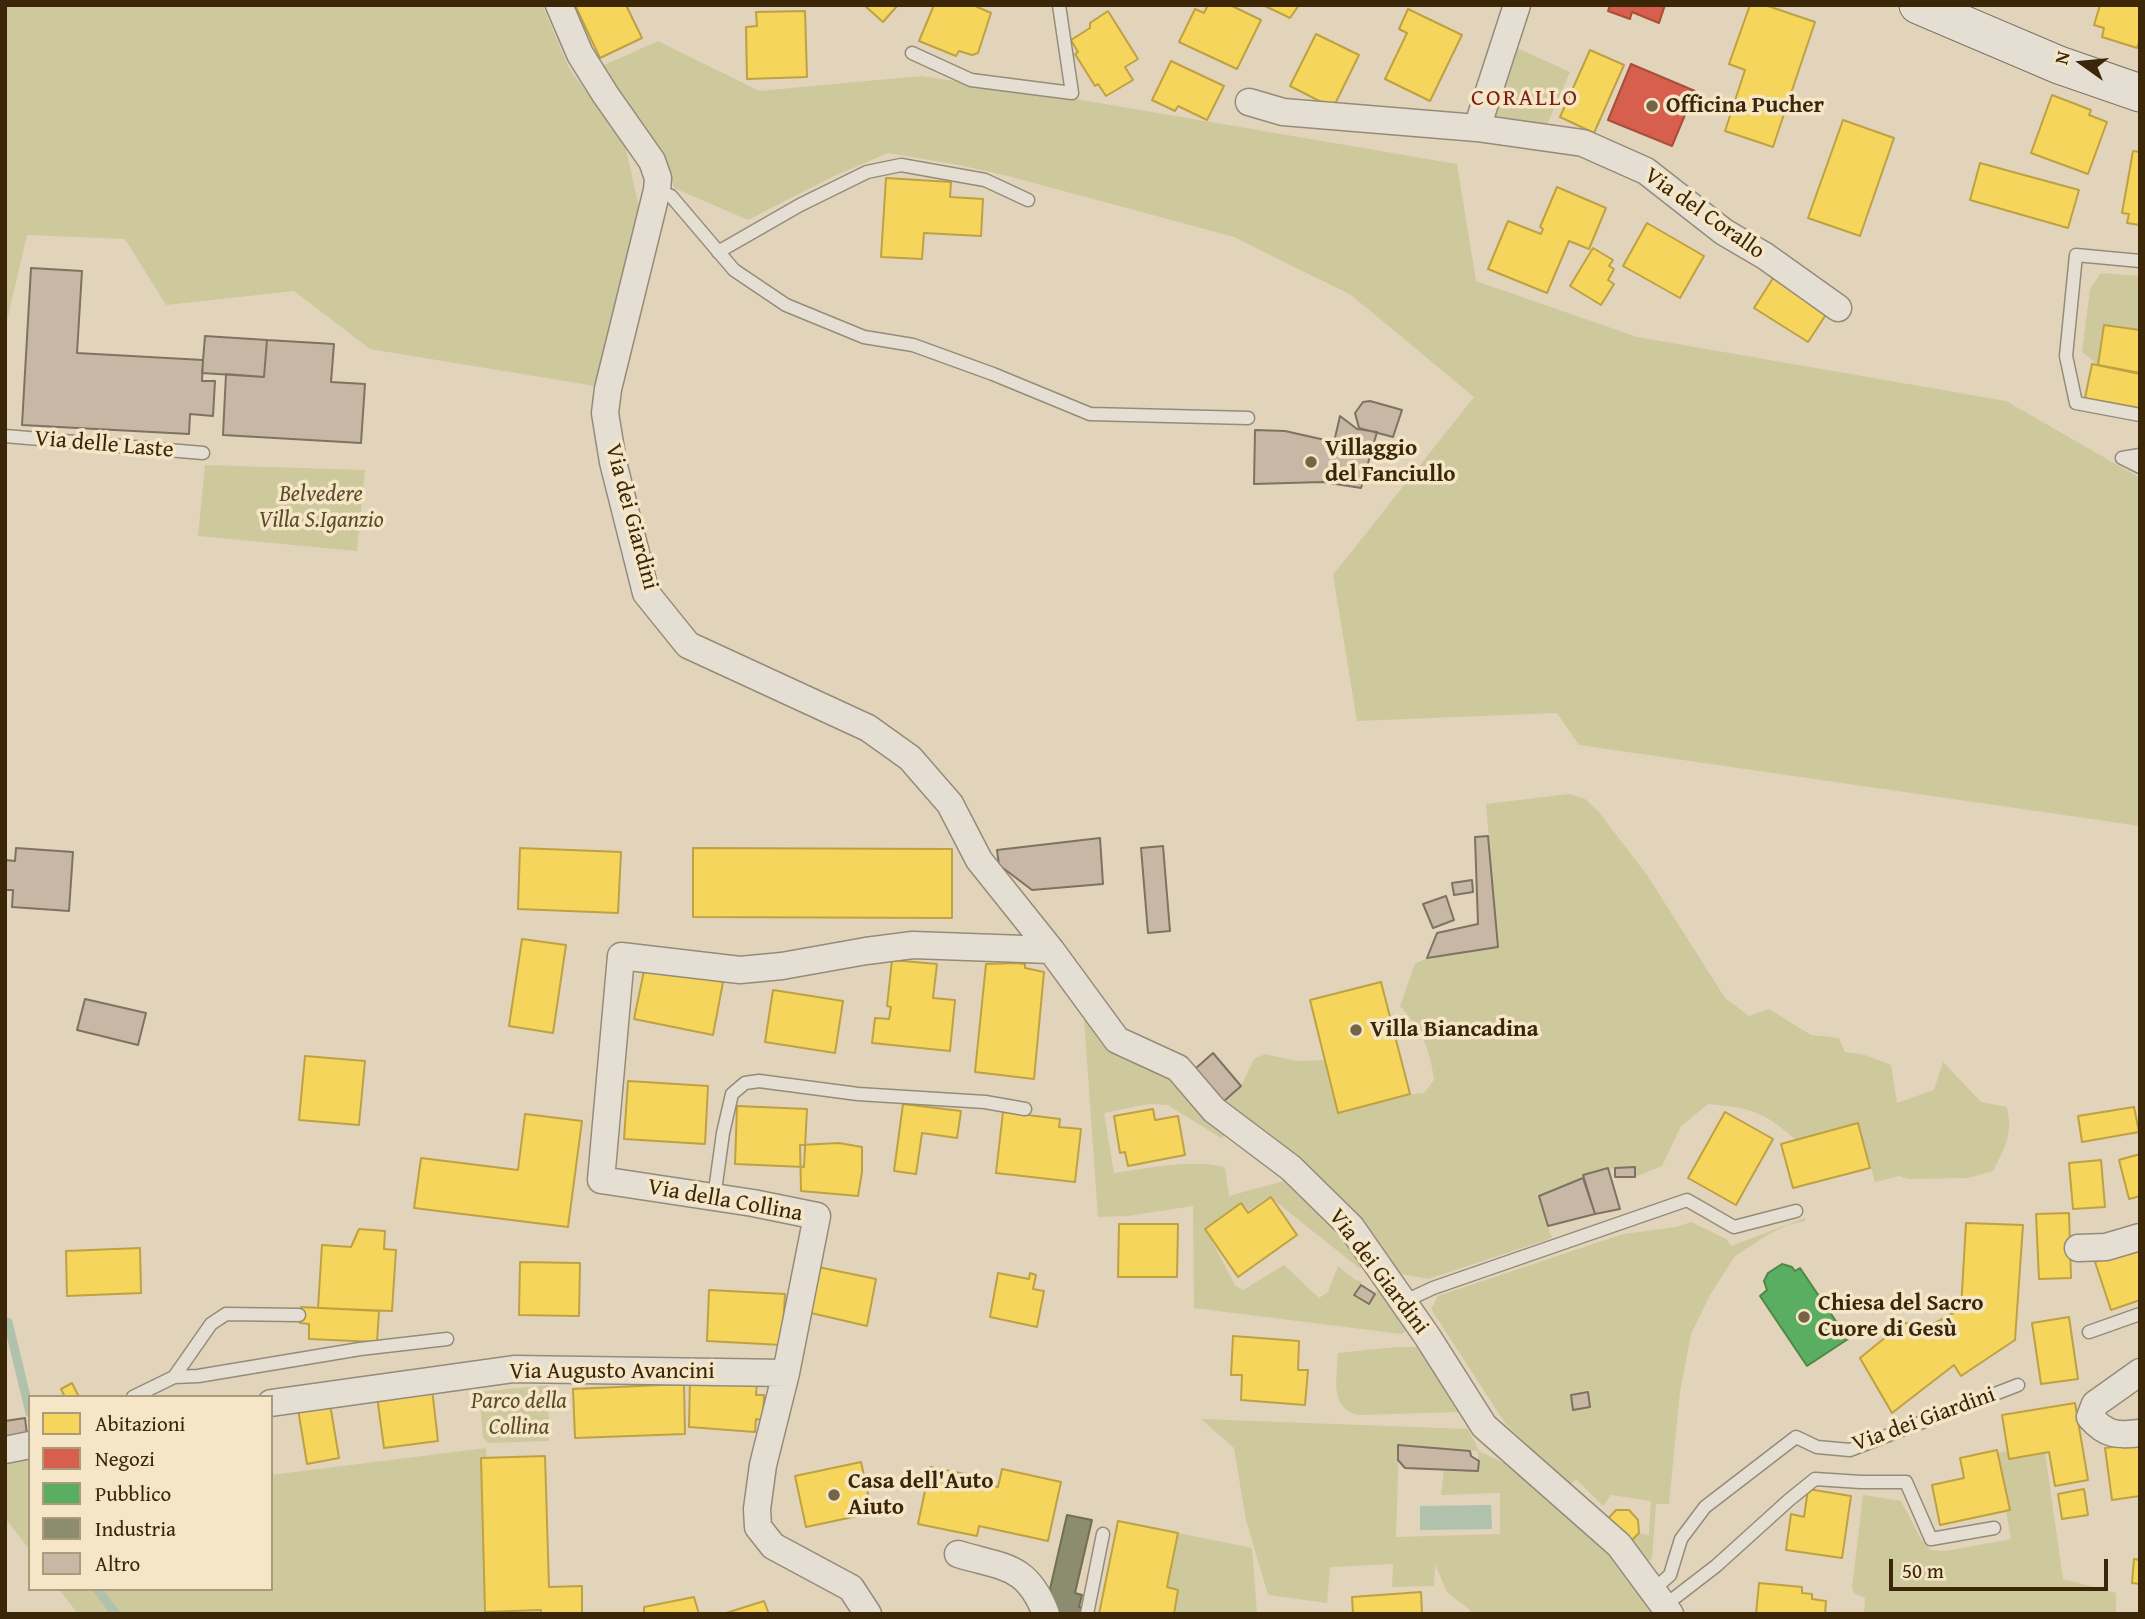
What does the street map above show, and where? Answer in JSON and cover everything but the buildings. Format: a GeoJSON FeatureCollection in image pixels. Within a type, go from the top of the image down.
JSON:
{"type":"FeatureCollection","features":[{"type":"Feature","properties":{"kind":"main road"},"geometry":{"type":"LineString","coordinates":[[1917,5],[2059,65],[2140,93]]}},
{"type":"Feature","properties":{"kind":"street","name":"Via dei Giardini"},"geometry":{"type":"LineString","coordinates":[[559,5],[580,54],[652,161],[658,178],[613,364],[605,413],[622,501],[646,593],[688,645],[867,728],[910,758],[950,804],[979,860],[1051,950],[1117,1040],[1178,1068],[1214,1110],[1291,1168],[1351,1227],[1484,1426],[1619,1545],[1662,1603]]}},
{"type":"Feature","properties":{"kind":"street"},"geometry":{"type":"LineString","coordinates":[[1477,128],[1517,5]]}},
{"type":"Feature","properties":{"kind":"street","name":"Via del Corallo"},"geometry":{"type":"LineString","coordinates":[[1249,102],[1283,112],[1477,128],[1583,143],[1646,171],[1724,232],[1765,256],[1838,308]]}},
{"type":"Feature","properties":{"kind":"street","name":"Via della Collina"},"geometry":{"type":"LineString","coordinates":[[868,1614],[851,1588],[773,1546],[758,1527],[757,1508],[763,1465],[786,1373],[817,1216],[600,1180],[621,956],[740,970],[913,945],[1051,950]]}},
{"type":"Feature","properties":{"kind":"street"},"geometry":{"type":"LineString","coordinates":[[2078,1248],[2106,1248],[2140,1237]]}},
{"type":"Feature","properties":{"kind":"street","name":"Via Augusto Avancini"},"geometry":{"type":"LineString","coordinates":[[273,1403],[514,1369],[786,1373]]}},
{"type":"Feature","properties":{"kind":"street"},"geometry":{"type":"LineString","coordinates":[[2140,1372],[2095,1404],[2090,1417],[2105,1432],[2125,1435],[2140,1433]]}},
{"type":"Feature","properties":{"kind":"street"},"geometry":{"type":"LineString","coordinates":[[5,1450],[28,1445]]}},
{"type":"Feature","properties":{"kind":"street"},"geometry":{"type":"LineString","coordinates":[[958,1554],[1020,1572],[1038,1593],[1046,1614]]}},
{"type":"Feature","properties":{"kind":"lane"},"geometry":{"type":"LineString","coordinates":[[912,53],[971,80],[1072,93],[1059,5]]}},
{"type":"Feature","properties":{"kind":"lane"},"geometry":{"type":"LineString","coordinates":[[718,252],[800,205],[867,172],[901,165],[985,180],[1028,200]]}},
{"type":"Feature","properties":{"kind":"lane"},"geometry":{"type":"LineString","coordinates":[[657,190],[671,196],[734,270],[786,305],[864,337],[914,345],[1090,414],[1248,418]]}},
{"type":"Feature","properties":{"kind":"lane"},"geometry":{"type":"LineString","coordinates":[[2140,261],[2076,255],[2066,356],[2077,403],[2140,415]]}},
{"type":"Feature","properties":{"kind":"lane","name":"Via delle Laste"},"geometry":{"type":"LineString","coordinates":[[5,436],[203,453]]}},
{"type":"Feature","properties":{"kind":"lane"},"geometry":{"type":"LineString","coordinates":[[2140,454],[2122,458],[2140,467]]}},
{"type":"Feature","properties":{"kind":"lane"},"geometry":{"type":"LineString","coordinates":[[714,1198],[723,1133],[732,1094],[745,1083],[759,1081],[858,1094],[985,1102],[1025,1109]]}},
{"type":"Feature","properties":{"kind":"lane"},"geometry":{"type":"LineString","coordinates":[[1403,1302],[1433,1287],[1687,1200],[1734,1227],[1796,1211]]}},
{"type":"Feature","properties":{"kind":"lane"},"geometry":{"type":"LineString","coordinates":[[174,1377],[211,1324],[226,1314],[299,1315]]}},
{"type":"Feature","properties":{"kind":"lane"},"geometry":{"type":"LineString","coordinates":[[2090,1332],[2140,1314]]}},
{"type":"Feature","properties":{"kind":"lane"},"geometry":{"type":"LineString","coordinates":[[138,1395],[174,1377],[198,1376],[360,1349],[447,1339]]}},
{"type":"Feature","properties":{"kind":"lane","name":"Via dei Giardini"},"geometry":{"type":"LineString","coordinates":[[1662,1603],[1681,1539],[1705,1507],[1797,1437],[1817,1447],[1850,1450],[2018,1385]]}},
{"type":"Feature","properties":{"kind":"lane","name":"Via dei Giardini"},"geometry":{"type":"LineString","coordinates":[[1662,1603],[1716,1566],[1815,1479],[1906,1482],[1931,1539],[1994,1528]]}},
{"type":"Feature","properties":{"kind":"lane"},"geometry":{"type":"LineString","coordinates":[[1087,1614],[1103,1534]]}},
{"type":"Feature","properties":{"kind":"green space"},"geometry":{"type":"Polygon","coordinates":[[[5,5],[542,5],[569,68],[625,145],[640,212],[595,386],[370,349],[294,291],[166,305],[125,239],[27,235],[5,329],[5,5]]]}},
{"type":"Feature","properties":{"kind":"green space"},"geometry":{"type":"Polygon","coordinates":[[[658,41],[759,91],[921,76],[1064,97],[1457,164],[1476,281],[1637,337],[2006,401],[2140,478],[2140,826],[1579,745],[1557,713],[1357,721],[1333,575],[1474,397],[1351,295],[1234,237],[1008,176],[888,153],[834,176],[748,220],[674,188],[667,163],[600,67],[658,41]]]}},
{"type":"Feature","properties":{"kind":"green space"},"geometry":{"type":"Polygon","coordinates":[[[1517,48],[1570,72],[1544,131],[1493,120],[1517,48]]]}},
{"type":"Feature","properties":{"kind":"green space"},"geometry":{"type":"Polygon","coordinates":[[[2101,273],[2140,276],[2140,331],[2104,325],[2098,365],[2082,352],[2090,289],[2101,273]]]}},
{"type":"Feature","properties":{"kind":"green space","name":"Belvedere Villa S.Iganzio"},"geometry":{"type":"Polygon","coordinates":[[[205,465],[365,470],[357,551],[198,536],[205,465]]]}},
{"type":"Feature","properties":{"kind":"green space"},"geometry":{"type":"Polygon","coordinates":[[[1569,794],[1585,799],[1598,811],[1647,875],[1725,998],[1749,1016],[1769,1009],[1811,1035],[1839,1038],[1845,1052],[1865,1055],[1891,1065],[1897,1103],[1934,1090],[1943,1062],[1981,1102],[2007,1107],[2008,1133],[1993,1171],[1968,1178],[1908,1179],[1899,1176],[1875,1182],[1858,1124],[1796,1140],[1756,1113],[1708,1104],[1681,1126],[1662,1166],[1635,1177],[1634,1167],[1608,1169],[1538,1196],[1552,1238],[1428,1279],[1401,1274],[1327,1189],[1224,1103],[1241,1086],[1254,1059],[1265,1054],[1296,1061],[1325,1060],[1339,1113],[1406,1095],[1424,1093],[1434,1080],[1430,1058],[1424,1040],[1400,1006],[1415,964],[1427,958],[1498,947],[1486,804],[1569,794]]]}},
{"type":"Feature","properties":{"kind":"green space"},"geometry":{"type":"Polygon","coordinates":[[[1084,1019],[1103,1046],[1176,1078],[1232,1132],[1221,1138],[1168,1105],[1149,1104],[1104,1113],[1114,1173],[1184,1164],[1225,1167],[1229,1196],[1287,1180],[1369,1265],[1366,1269],[1359,1268],[1270,1197],[1247,1211],[1241,1203],[1205,1228],[1235,1285],[1243,1290],[1284,1265],[1319,1298],[1328,1292],[1338,1266],[1362,1282],[1355,1295],[1369,1304],[1377,1291],[1387,1299],[1410,1329],[1401,1334],[1194,1308],[1193,1206],[1128,1216],[1098,1217],[1084,1019]]]}},
{"type":"Feature","properties":{"kind":"green space"},"geometry":{"type":"Polygon","coordinates":[[[1805,1218],[1805,1221],[1769,1234],[1735,1256],[1710,1295],[1691,1334],[1680,1392],[1669,1504],[1656,1504],[1652,1558],[1644,1567],[1626,1546],[1638,1533],[1649,1535],[1651,1501],[1611,1495],[1603,1506],[1576,1479],[1569,1486],[1505,1423],[1431,1309],[1438,1296],[1623,1234],[1676,1227],[1691,1222],[1726,1239],[1731,1246],[1805,1218]]]}},
{"type":"Feature","properties":{"kind":"green space"},"geometry":{"type":"Polygon","coordinates":[[[1425,1347],[1461,1412],[1358,1415],[1342,1406],[1336,1381],[1338,1353],[1425,1347]]]}},
{"type":"Feature","properties":{"kind":"green space","name":"Parco della Collina"},"geometry":{"type":"Polygon","coordinates":[[[548,1385],[549,1441],[488,1443],[483,1437],[479,1392],[548,1385]]]}},
{"type":"Feature","properties":{"kind":"green space"},"geometry":{"type":"Polygon","coordinates":[[[1201,1419],[1468,1429],[1479,1451],[1506,1464],[1554,1501],[1606,1551],[1654,1614],[1470,1614],[1470,1610],[1447,1592],[1435,1564],[1434,1586],[1392,1587],[1393,1564],[1330,1567],[1327,1603],[1268,1595],[1246,1520],[1234,1448],[1201,1419]],[[1399,1445],[1396,1537],[1500,1534],[1500,1493],[1441,1495],[1444,1470],[1478,1471],[1478,1451],[1399,1445]]]}},
{"type":"Feature","properties":{"kind":"green space"},"geometry":{"type":"Polygon","coordinates":[[[486,1448],[495,1614],[78,1614],[61,1591],[273,1591],[273,1475],[486,1448]]]}},
{"type":"Feature","properties":{"kind":"green space"},"geometry":{"type":"Polygon","coordinates":[[[2007,1451],[2009,1458],[2045,1452],[2063,1579],[2116,1593],[2116,1614],[1864,1614],[1865,1598],[1854,1593],[1852,1588],[1863,1495],[1901,1501],[1921,1539],[1931,1550],[1946,1551],[2011,1539],[2006,1511],[2010,1509],[1996,1453],[2007,1451]]]}},
{"type":"Feature","properties":{"kind":"green space"},"geometry":{"type":"Polygon","coordinates":[[[28,1456],[28,1547],[5,1518],[5,1461],[28,1456]]]}},
{"type":"Feature","properties":{"kind":"green space"},"geometry":{"type":"Polygon","coordinates":[[[1178,1533],[1252,1548],[1257,1614],[1174,1614],[1178,1590],[1167,1587],[1178,1533]]]}},
{"type":"Feature","properties":{"kind":"shaded area"},"geometry":{"type":"Polygon","coordinates":[[[1491,1505],[1492,1529],[1420,1530],[1420,1506],[1491,1505]]]}},
{"type":"Feature","properties":{"kind":"waterway"},"geometry":{"type":"LineString","coordinates":[[8,1322],[28,1405]]}},
{"type":"Feature","properties":{"kind":"waterway"},"geometry":{"type":"LineString","coordinates":[[99,1591],[116,1614]]}},
{"type":"Feature","properties":{"kind":"place","name":"Officina Pucher"},"geometry":{"type":"Point","coordinates":[1652,106]}},
{"type":"Feature","properties":{"kind":"place","name":"Villaggio del Fanciullo"},"geometry":{"type":"Point","coordinates":[1311,462]}},
{"type":"Feature","properties":{"kind":"place","name":"Villa Biancadina"},"geometry":{"type":"Point","coordinates":[1356,1030]}},
{"type":"Feature","properties":{"kind":"place","name":"Chiesa del Sacro Cuore di Gesù"},"geometry":{"type":"Point","coordinates":[1804,1317]}},
{"type":"Feature","properties":{"kind":"place","name":"Casa dell'Auto Aiuto"},"geometry":{"type":"Point","coordinates":[834,1495]}},
{"type":"Feature","properties":{"kind":"district","name":"CORALLO"},"geometry":{"type":"Point","coordinates":[1525,99]}}]}
